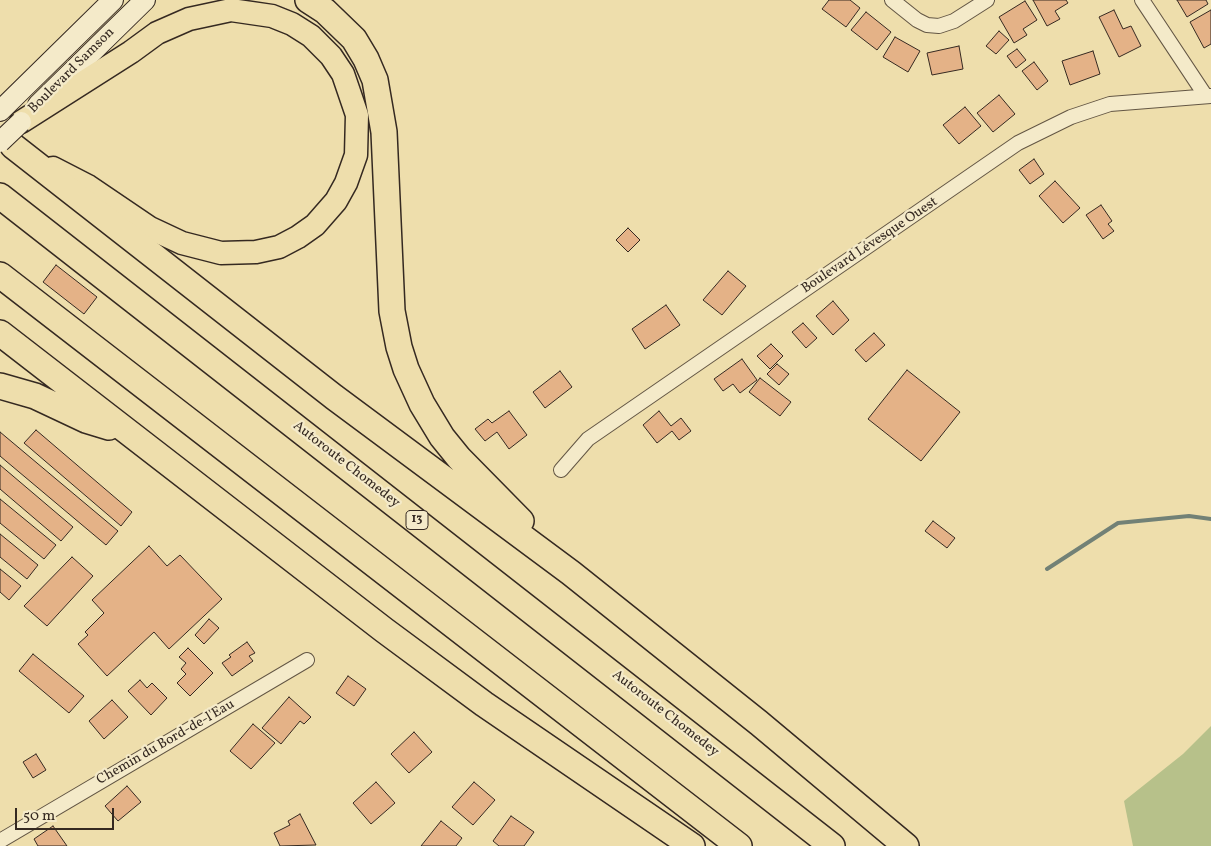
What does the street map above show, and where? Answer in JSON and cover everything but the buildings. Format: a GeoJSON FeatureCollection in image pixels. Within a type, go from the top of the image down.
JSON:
{"type":"FeatureCollection","features":[{"type":"Feature","properties":{"kind":"highway"},"geometry":{"type":"LineString","coordinates":[[318,4],[344,28],[361,49],[371,69],[378,91],[384,132],[393,317],[402,358],[414,387],[434,426],[459,458],[571,573]]}},
{"type":"Feature","properties":{"kind":"highway"},"geometry":{"type":"LineString","coordinates":[[4,141],[334,396],[571,573],[759,723],[906,846]]}},
{"type":"Feature","properties":{"kind":"highway","name":"Autoroute Chomedey"},"geometry":{"type":"LineString","coordinates":[[0,196],[832,846]]}},
{"type":"Feature","properties":{"kind":"highway"},"geometry":{"type":"LineString","coordinates":[[0,275],[739,846]]}},
{"type":"Feature","properties":{"kind":"highway"},"geometry":{"type":"LineString","coordinates":[[0,333],[334,593],[484,704],[692,846]]}},
{"type":"Feature","properties":{"kind":"highway"},"geometry":{"type":"LineString","coordinates":[[0,386],[35,396],[86,420],[130,434]]}},
{"type":"Feature","properties":{"kind":"main road"},"geometry":{"type":"LineString","coordinates":[[4,141],[88,186],[137,220],[165,236],[195,248],[233,254],[279,247],[315,225],[342,192],[356,155],[358,126],[355,104],[343,74],[331,56],[302,29],[282,19],[252,11],[230,10],[210,13],[168,27],[30,115]]}},
{"type":"Feature","properties":{"kind":"street","name":"Boulevard Samson"},"geometry":{"type":"LineString","coordinates":[[0,110],[113,0]]}},
{"type":"Feature","properties":{"kind":"street","name":"Boulevard Samson"},"geometry":{"type":"LineString","coordinates":[[4,141],[145,0]]}},
{"type":"Feature","properties":{"kind":"street"},"geometry":{"type":"LineString","coordinates":[[892,0],[917,20],[927,25],[939,26],[954,21],[987,0]]}},
{"type":"Feature","properties":{"kind":"street"},"geometry":{"type":"LineString","coordinates":[[1142,0],[1208,95]]}},
{"type":"Feature","properties":{"kind":"street","name":"Boulevard Lévesque Ouest"},"geometry":{"type":"LineString","coordinates":[[561,470],[588,439],[1018,143],[1071,117],[1110,104],[1208,95]]}},
{"type":"Feature","properties":{"kind":"street","name":"Chemin du Bord-de-l'Eau"},"geometry":{"type":"LineString","coordinates":[[0,841],[307,660]]}},
{"type":"Feature","properties":{"kind":"green space"},"geometry":{"type":"Polygon","coordinates":[[[1211,726],[1211,846],[1133,846],[1124,801],[1183,754],[1211,726]]]}},
{"type":"Feature","properties":{"kind":"waterway"},"geometry":{"type":"LineString","coordinates":[[1047,569],[1118,523],[1189,516],[1211,519]]}}]}
